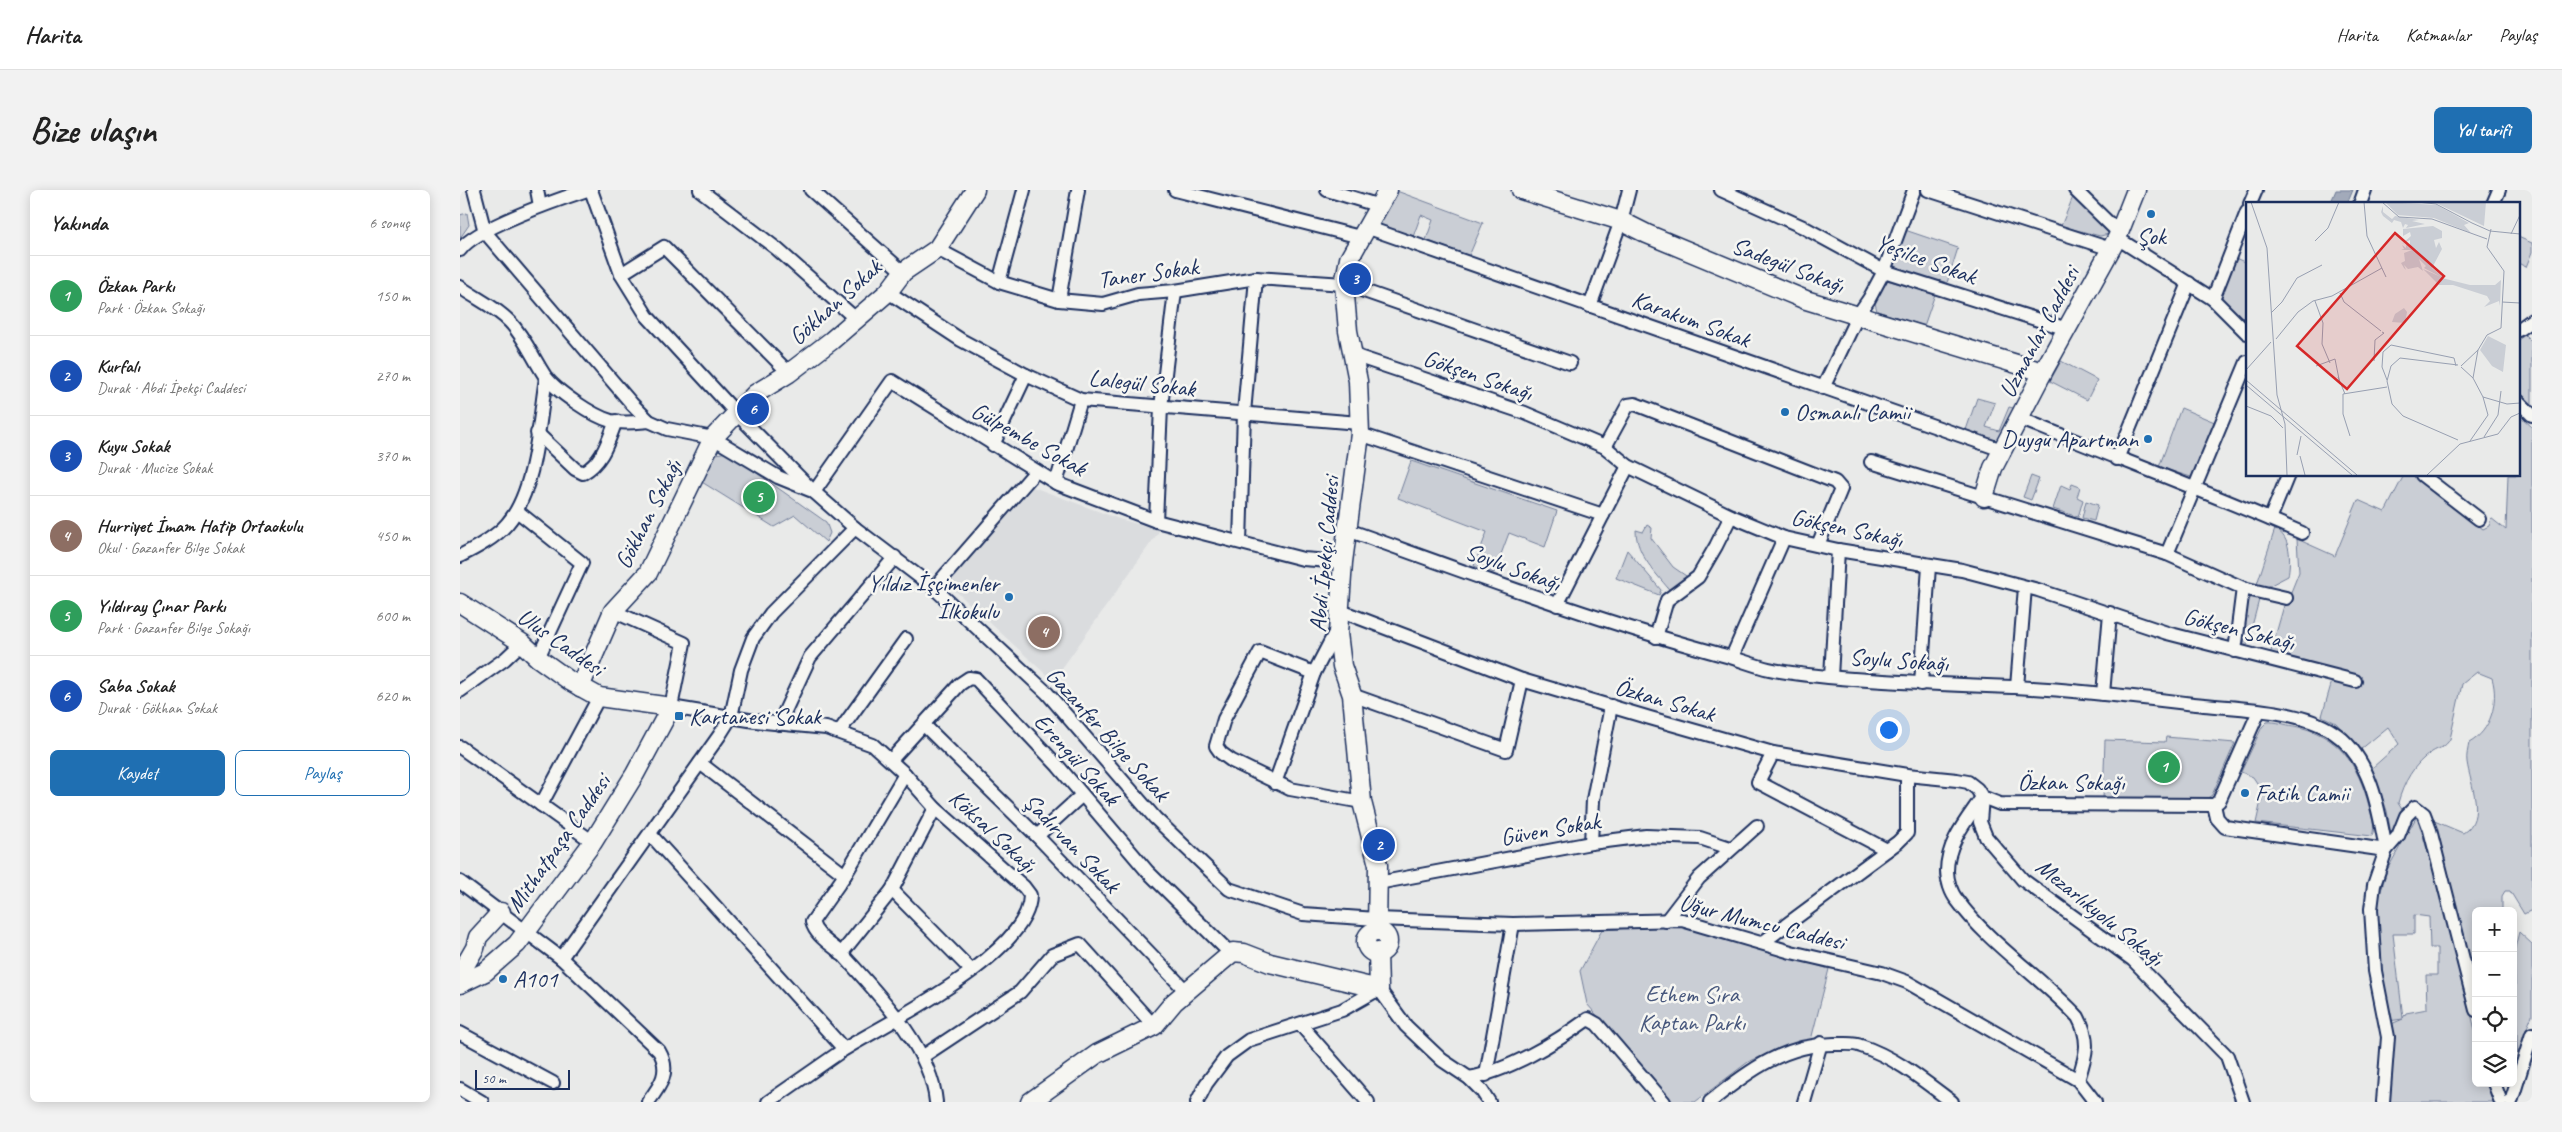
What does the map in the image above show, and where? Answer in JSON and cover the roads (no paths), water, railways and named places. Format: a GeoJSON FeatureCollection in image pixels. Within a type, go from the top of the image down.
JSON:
{"type":"FeatureCollection","features":[{"type":"Feature","properties":{"kind":"street"},"geometry":{"type":"LineString","coordinates":[[474,190],[485,232],[632,404],[649,421],[667,429],[713,438],[778,477],[814,492]]}},
{"type":"Feature","properties":{"kind":"street"},"geometry":{"type":"LineString","coordinates":[[537,190],[540,206]]}},
{"type":"Feature","properties":{"kind":"street"},"geometry":{"type":"LineString","coordinates":[[460,250],[464,244],[485,232],[540,206],[589,190],[621,274],[648,316],[736,413],[814,492]]}},
{"type":"Feature","properties":{"kind":"street"},"geometry":{"type":"LineString","coordinates":[[700,190],[777,249],[856,319]]}},
{"type":"Feature","properties":{"kind":"street"},"geometry":{"type":"LineString","coordinates":[[811,190],[903,272]]}},
{"type":"Feature","properties":{"kind":"street","name":"Gökhan Sokak"},"geometry":{"type":"LineString","coordinates":[[713,438],[755,394],[789,373],[888,292],[903,272],[937,250],[975,190]]}},
{"type":"Feature","properties":{"kind":"street"},"geometry":{"type":"LineString","coordinates":[[999,282],[1024,190]]}},
{"type":"Feature","properties":{"kind":"street"},"geometry":{"type":"LineString","coordinates":[[1060,300],[1078,190]]}},
{"type":"Feature","properties":{"kind":"street","name":"Karakum Sokak"},"geometry":{"type":"LineString","coordinates":[[1175,190],[1363,232],[1590,306],[2002,450]]}},
{"type":"Feature","properties":{"kind":"street"},"geometry":{"type":"LineString","coordinates":[[1327,190],[1380,206]]}},
{"type":"Feature","properties":{"kind":"street","name":"Abdi İpekçi Caddesi"},"geometry":{"type":"LineString","coordinates":[[1379,988],[1378,952],[1368,948],[1366,942],[1368,935],[1377,925],[1378,865],[1362,802],[1352,695],[1342,666],[1338,633],[1343,562],[1360,428],[1358,381],[1348,331],[1344,284],[1349,259],[1388,190]]}},
{"type":"Feature","properties":{"kind":"street","name":"Sadegül Sokağı"},"geometry":{"type":"LineString","coordinates":[[1521,190],[1621,221],[1647,234],[1806,300],[1845,313],[1858,314],[2043,372]]}},
{"type":"Feature","properties":{"kind":"street"},"geometry":{"type":"LineString","coordinates":[[1590,306],[1621,221],[1629,190]]}},
{"type":"Feature","properties":{"kind":"street","name":"Yeşilce Sokak"},"geometry":{"type":"LineString","coordinates":[[1721,190],[1802,227],[1884,271],[2067,329]]}},
{"type":"Feature","properties":{"kind":"street"},"geometry":{"type":"LineString","coordinates":[[1823,388],[1858,314],[1870,299],[1884,271],[1914,190]]}},
{"type":"Feature","properties":{"kind":"street"},"geometry":{"type":"LineString","coordinates":[[1928,190],[2115,240],[2213,299],[2246,332]]}},
{"type":"Feature","properties":{"kind":"street"},"geometry":{"type":"LineString","coordinates":[[2075,190],[2115,240]]}},
{"type":"Feature","properties":{"kind":"street","name":"Uzmanlar Caddesi"},"geometry":{"type":"LineString","coordinates":[[1984,497],[2002,450],[2115,240],[2136,190]]}},
{"type":"Feature","properties":{"kind":"street"},"geometry":{"type":"LineString","coordinates":[[2251,202],[2256,190]]}},
{"type":"Feature","properties":{"kind":"street"},"geometry":{"type":"LineString","coordinates":[[2361,202],[2365,190]]}},
{"type":"Feature","properties":{"kind":"street"},"geometry":{"type":"LineString","coordinates":[[2494,202],[2499,190]]}},
{"type":"Feature","properties":{"kind":"street"},"geometry":{"type":"LineString","coordinates":[[2213,299],[2246,215]]}},
{"type":"Feature","properties":{"kind":"street"},"geometry":{"type":"LineString","coordinates":[[621,274],[664,247],[789,373]]}},
{"type":"Feature","properties":{"kind":"street","name":"Taner Sokak"},"geometry":{"type":"LineString","coordinates":[[937,250],[999,282],[1060,300],[1103,304],[1138,294],[1175,291],[1256,278],[1344,284],[1570,363]]}},
{"type":"Feature","properties":{"kind":"street"},"geometry":{"type":"LineString","coordinates":[[1240,542],[1244,413],[1256,278]]}},
{"type":"Feature","properties":{"kind":"street"},"geometry":{"type":"LineString","coordinates":[[2117,459],[2189,283]]}},
{"type":"Feature","properties":{"kind":"street"},"geometry":{"type":"LineString","coordinates":[[460,287],[498,310],[509,320],[527,345],[546,378],[563,392],[596,415],[616,421],[649,421]]}},
{"type":"Feature","properties":{"kind":"street"},"geometry":{"type":"LineString","coordinates":[[1156,521],[1161,407],[1175,291]]}},
{"type":"Feature","properties":{"kind":"street","name":"Lalegül Sokak"},"geometry":{"type":"LineString","coordinates":[[888,292],[961,340],[1026,375],[1080,400],[1244,413],[1360,428],[1603,515]]}},
{"type":"Feature","properties":{"kind":"street"},"geometry":{"type":"LineString","coordinates":[[2520,329],[2532,320]]}},
{"type":"Feature","properties":{"kind":"street","name":"Gökşen Sokağı"},"geometry":{"type":"LineString","coordinates":[[1353,355],[1525,413],[1605,448],[1628,466],[1731,516],[1784,538],[1838,550],[1962,570],[2110,613],[2167,633],[2355,681]]}},
{"type":"Feature","properties":{"kind":"street"},"geometry":{"type":"LineString","coordinates":[[2167,554],[2246,364]]}},
{"type":"Feature","properties":{"kind":"street"},"geometry":{"type":"LineString","coordinates":[[993,445],[1026,375]]}},
{"type":"Feature","properties":{"kind":"street"},"geometry":{"type":"LineString","coordinates":[[460,556],[488,541],[506,525],[517,511],[530,477],[546,378]]}},
{"type":"Feature","properties":{"kind":"street","name":"Gülpembe Sokak"},"geometry":{"type":"LineString","coordinates":[[814,492],[892,381],[1056,483],[1156,521],[1303,559],[1343,562]]}},
{"type":"Feature","properties":{"kind":"street"},"geometry":{"type":"LineString","coordinates":[[1056,483],[1080,400]]}},
{"type":"Feature","properties":{"kind":"street"},"geometry":{"type":"LineString","coordinates":[[2520,403],[2532,415]]}},
{"type":"Feature","properties":{"kind":"street"},"geometry":{"type":"LineString","coordinates":[[1605,448],[1620,416],[1628,405],[1635,404],[1834,482],[1841,489],[1839,498],[1818,545]]}},
{"type":"Feature","properties":{"kind":"street"},"geometry":{"type":"LineString","coordinates":[[2019,418],[2117,459],[2194,487],[2302,533]]}},
{"type":"Feature","properties":{"kind":"street"},"geometry":{"type":"LineString","coordinates":[[537,433],[575,469],[583,473],[591,469],[601,457],[616,421]]}},
{"type":"Feature","properties":{"kind":"street","name":"Gökhan Sokağı"},"geometry":{"type":"LineString","coordinates":[[580,687],[613,611],[648,574],[713,438]]}},
{"type":"Feature","properties":{"kind":"street"},"geometry":{"type":"LineString","coordinates":[[1871,462],[2167,554],[2243,588],[2286,598]]}},
{"type":"Feature","properties":{"kind":"street"},"geometry":{"type":"LineString","coordinates":[[1557,605],[1628,466]]}},
{"type":"Feature","properties":{"kind":"street"},"geometry":{"type":"LineString","coordinates":[[934,588],[1036,471]]}},
{"type":"Feature","properties":{"kind":"street"},"geometry":{"type":"LineString","coordinates":[[2270,519],[2288,476]]}},
{"type":"Feature","properties":{"kind":"street"},"geometry":{"type":"LineString","coordinates":[[2423,476],[2479,518]]}},
{"type":"Feature","properties":{"kind":"street","name":"Gazanfer Bilge Sokak"},"geometry":{"type":"LineString","coordinates":[[814,492],[855,528],[934,588],[1047,693],[1155,818],[1229,889],[1304,914],[1377,925]]}},
{"type":"Feature","properties":{"kind":"street"},"geometry":{"type":"LineString","coordinates":[[517,511],[582,563],[538,658]]}},
{"type":"Feature","properties":{"kind":"street"},"geometry":{"type":"LineString","coordinates":[[1656,637],[1667,600],[1698,577],[1731,516]]}},
{"type":"Feature","properties":{"kind":"street"},"geometry":{"type":"LineString","coordinates":[[561,958],[731,717],[741,670],[754,638],[778,606],[855,528]]}},
{"type":"Feature","properties":{"kind":"street","name":"Soylu Sokağı"},"geometry":{"type":"LineString","coordinates":[[1348,530],[1557,605],[1656,637],[1732,657],[1768,669],[1831,677],[1921,684],[2017,687],[2103,694],[2259,711],[2307,720],[2333,732],[2348,747],[2362,766],[2373,791],[2381,818],[2386,850]]}},
{"type":"Feature","properties":{"kind":"street"},"geometry":{"type":"LineString","coordinates":[[1732,657],[1784,538]]}},
{"type":"Feature","properties":{"kind":"street"},"geometry":{"type":"LineString","coordinates":[[1831,677],[1838,550]]}},
{"type":"Feature","properties":{"kind":"street"},"geometry":{"type":"LineString","coordinates":[[779,724],[810,657],[895,557]]}},
{"type":"Feature","properties":{"kind":"street"},"geometry":{"type":"LineString","coordinates":[[1921,684],[1929,566]]}},
{"type":"Feature","properties":{"kind":"street"},"geometry":{"type":"LineString","coordinates":[[2017,687],[2025,587]]}},
{"type":"Feature","properties":{"kind":"street"},"geometry":{"type":"LineString","coordinates":[[2235,651],[2243,588]]}},
{"type":"Feature","properties":{"kind":"street","name":"Ulus Caddesi"},"geometry":{"type":"LineString","coordinates":[[460,603],[522,643],[538,658],[580,687],[599,697],[672,707]]}},
{"type":"Feature","properties":{"kind":"street"},"geometry":{"type":"LineString","coordinates":[[613,611],[684,643],[672,707]]}},
{"type":"Feature","properties":{"kind":"street"},"geometry":{"type":"LineString","coordinates":[[2103,694],[2110,613]]}},
{"type":"Feature","properties":{"kind":"street"},"geometry":{"type":"LineString","coordinates":[[1275,784],[1314,673],[1340,618]]}},
{"type":"Feature","properties":{"kind":"street","name":"Özkan Sokak"},"geometry":{"type":"LineString","coordinates":[[1340,618],[1522,680],[1773,753],[1907,775],[1968,782],[1977,788],[1982,797]]}},
{"type":"Feature","properties":{"kind":"street"},"geometry":{"type":"LineString","coordinates":[[838,732],[906,639]]}},
{"type":"Feature","properties":{"kind":"street"},"geometry":{"type":"LineString","coordinates":[[460,691],[505,659],[522,643]]}},
{"type":"Feature","properties":{"kind":"street"},"geometry":{"type":"LineString","coordinates":[[1314,673],[1260,652],[1218,736],[1216,746],[1221,753],[1275,784],[1290,789],[1362,802]]}},
{"type":"Feature","properties":{"kind":"street","name":"Erengül Sokak"},"geometry":{"type":"LineString","coordinates":[[891,760],[960,684],[969,678],[976,679],[1147,871],[1231,954]]}},
{"type":"Feature","properties":{"kind":"street"},"geometry":{"type":"LineString","coordinates":[[1352,695],[1506,750],[1522,680]]}},
{"type":"Feature","properties":{"kind":"street"},"geometry":{"type":"LineString","coordinates":[[541,805],[599,697]]}},
{"type":"Feature","properties":{"kind":"street"},"geometry":{"type":"LineString","coordinates":[[1592,842],[1593,800],[1611,706]]}},
{"type":"Feature","properties":{"kind":"street","name":"Köksal Sokağı"},"geometry":{"type":"LineString","coordinates":[[672,707],[779,724],[826,728],[873,745],[905,774],[935,808],[1024,887],[1030,895],[1026,916],[1011,937],[971,970],[898,1020],[844,1049],[773,1101]]}},
{"type":"Feature","properties":{"kind":"street","name":"Mithatpaşa Caddesi"},"geometry":{"type":"LineString","coordinates":[[460,984],[486,972],[517,944],[593,842],[635,774],[672,707]]}},
{"type":"Feature","properties":{"kind":"street"},"geometry":{"type":"LineString","coordinates":[[2259,711],[2219,801],[2214,805],[2217,818],[2225,827],[2386,850]]}},
{"type":"Feature","properties":{"kind":"street","name":"Şadırvan Sokak"},"geometry":{"type":"LineString","coordinates":[[924,725],[1037,836],[1187,992]]}},
{"type":"Feature","properties":{"kind":"street"},"geometry":{"type":"LineString","coordinates":[[460,747],[593,842]]}},
{"type":"Feature","properties":{"kind":"street"},"geometry":{"type":"LineString","coordinates":[[1773,753],[1758,782],[1887,850]]}},
{"type":"Feature","properties":{"kind":"street"},"geometry":{"type":"LineString","coordinates":[[700,763],[844,875]]}},
{"type":"Feature","properties":{"kind":"street"},"geometry":{"type":"LineString","coordinates":[[905,774],[844,875],[812,922],[820,934],[841,954],[898,1020],[930,1070],[936,1102]]}},
{"type":"Feature","properties":{"kind":"street"},"geometry":{"type":"LineString","coordinates":[[1762,943],[1907,833],[1907,775]]}},
{"type":"Feature","properties":{"kind":"street"},"geometry":{"type":"LineString","coordinates":[[1037,836],[1082,796]]}},
{"type":"Feature","properties":{"kind":"street"},"geometry":{"type":"LineString","coordinates":[[1982,797],[1956,835],[1947,871],[1949,883],[1956,899],[1974,919],[2078,1017],[2086,1031],[2086,1055],[2078,1080],[2094,1102]]}},
{"type":"Feature","properties":{"kind":"street","name":"Özkan Sokağı"},"geometry":{"type":"LineString","coordinates":[[1982,797],[2000,804],[2214,805]]}},
{"type":"Feature","properties":{"kind":"street","name":"Mezarlıkyolu Sokağı"},"geometry":{"type":"LineString","coordinates":[[1982,797],[1980,822],[1986,837],[2023,880],[2133,960],[2227,1056],[2243,1102]]}},
{"type":"Feature","properties":{"kind":"street"},"geometry":{"type":"LineString","coordinates":[[2383,1102],[2388,1037],[2375,971],[2371,909],[2374,885],[2386,850],[2398,836],[2406,816],[2415,807],[2424,814],[2473,997]]}},
{"type":"Feature","properties":{"kind":"street"},"geometry":{"type":"LineString","coordinates":[[841,954],[892,890],[935,808]]}},
{"type":"Feature","properties":{"kind":"street"},"geometry":{"type":"LineString","coordinates":[[1666,921],[1699,878],[1730,848],[1758,826]]}},
{"type":"Feature","properties":{"kind":"street"},"geometry":{"type":"LineString","coordinates":[[650,834],[844,1049]]}},
{"type":"Feature","properties":{"kind":"street","name":"Güven Sokak"},"geometry":{"type":"LineString","coordinates":[[1378,883],[1592,842],[1646,836],[1679,835],[1700,838],[1730,848]]}},
{"type":"Feature","properties":{"kind":"street"},"geometry":{"type":"LineString","coordinates":[[460,882],[561,958],[659,1051],[665,1061],[664,1075],[648,1102]]}},
{"type":"Feature","properties":{"kind":"street"},"geometry":{"type":"LineString","coordinates":[[892,890],[971,970]]}},
{"type":"Feature","properties":{"kind":"street","name":"Mithatpaşa Caddesi"},"geometry":{"type":"LineString","coordinates":[[460,974],[475,948],[478,937],[501,912]]}},
{"type":"Feature","properties":{"kind":"street","name":"Uğur Mumcu Caddesi"},"geometry":{"type":"LineString","coordinates":[[1377,925],[1682,920],[1762,943],[1882,973],[1907,982],[2078,1080]]}},
{"type":"Feature","properties":{"kind":"street"},"geometry":{"type":"LineString","coordinates":[[1486,1075],[1513,924]]}},
{"type":"Feature","properties":{"kind":"street"},"geometry":{"type":"LineString","coordinates":[[922,1057],[1020,992],[1052,954],[1080,944],[1154,1026]]}},
{"type":"Feature","properties":{"kind":"street"},"geometry":{"type":"LineString","coordinates":[[1030,1102],[1097,1054],[1154,1026],[1164,1012],[1231,954],[1244,953],[1270,963],[1379,988],[1406,1026],[1442,1060],[1469,1078],[1482,1091],[1489,1102]]}},
{"type":"Feature","properties":{"kind":"street"},"geometry":{"type":"LineString","coordinates":[[1197,1102],[1206,1084],[1227,1056],[1249,1040],[1342,1010],[1379,988]]}},
{"type":"Feature","properties":{"kind":"street"},"geometry":{"type":"LineString","coordinates":[[1469,1078],[1486,1075],[1541,1049],[1588,1019],[1596,1024],[1664,1102]]}},
{"type":"Feature","properties":{"kind":"street"},"geometry":{"type":"LineString","coordinates":[[1300,1024],[1368,1102]]}},
{"type":"Feature","properties":{"kind":"street"},"geometry":{"type":"LineString","coordinates":[[460,1033],[553,1083]]}},
{"type":"Feature","properties":{"kind":"street"},"geometry":{"type":"LineString","coordinates":[[2511,1102],[2532,1034]]}},
{"type":"Feature","properties":{"kind":"street"},"geometry":{"type":"LineString","coordinates":[[1710,1102],[1747,1072],[1771,1058],[1821,1043],[1860,1045],[1914,1073],[1952,1102]]}},
{"type":"Feature","properties":{"kind":"street"},"geometry":{"type":"LineString","coordinates":[[1804,1102],[1821,1043]]}},
{"type":"Feature","properties":{"kind":"street"},"geometry":{"type":"LineString","coordinates":[[2495,1087],[2501,1102]]}},
{"type":"Feature","properties":{"kind":"street"},"geometry":{"type":"LineString","coordinates":[[460,1089],[482,1102]]}},
{"type":"Feature","properties":{"kind":"water"},"geometry":{"type":"Polygon","coordinates":[[[2336,190],[2353,190],[2348,202],[2331,202],[2336,190]]]}},
{"type":"Feature","properties":{"kind":"place","name":"Şok"},"geometry":{"type":"Point","coordinates":[2151,214]}},
{"type":"Feature","properties":{"kind":"place","name":"Kuyu Sokak"},"geometry":{"type":"Point","coordinates":[1355,279]}},
{"type":"Feature","properties":{"kind":"place","name":"Saba Sokak"},"geometry":{"type":"Point","coordinates":[753,409]}},
{"type":"Feature","properties":{"kind":"place","name":"Osmanlı Camii"},"geometry":{"type":"Point","coordinates":[1785,412]}},
{"type":"Feature","properties":{"kind":"place","name":"Duygu Apartman"},"geometry":{"type":"Point","coordinates":[2148,439]}},
{"type":"Feature","properties":{"kind":"place","name":"Yıldıray Çınar Parkı"},"geometry":{"type":"Point","coordinates":[759,497]}},
{"type":"Feature","properties":{"kind":"place","name":"Yıldız İşçimenler İlkokulu"},"geometry":{"type":"Point","coordinates":[1009,597]}},
{"type":"Feature","properties":{"kind":"place","name":"Hurriyet İmam Hatip Ortaokulu"},"geometry":{"type":"Point","coordinates":[1044,632]}},
{"type":"Feature","properties":{"kind":"place","name":"Kartanesi̇ Sokak"},"geometry":{"type":"Point","coordinates":[679,716]}},
{"type":"Feature","properties":{"kind":"place","name":"Özkan Parkı"},"geometry":{"type":"Point","coordinates":[2164,767]}},
{"type":"Feature","properties":{"kind":"place","name":"Fatih Camii"},"geometry":{"type":"Point","coordinates":[2245,793]}},
{"type":"Feature","properties":{"kind":"place","name":"Kurfalı"},"geometry":{"type":"Point","coordinates":[1379,845]}},
{"type":"Feature","properties":{"kind":"place","name":"A101"},"geometry":{"type":"Point","coordinates":[503,979]}},
{"type":"Feature","properties":{"kind":"park label","name":"Ethem Sıra Kaptan Parkı"},"geometry":{"type":"Point","coordinates":[1692,1008]}}]}
